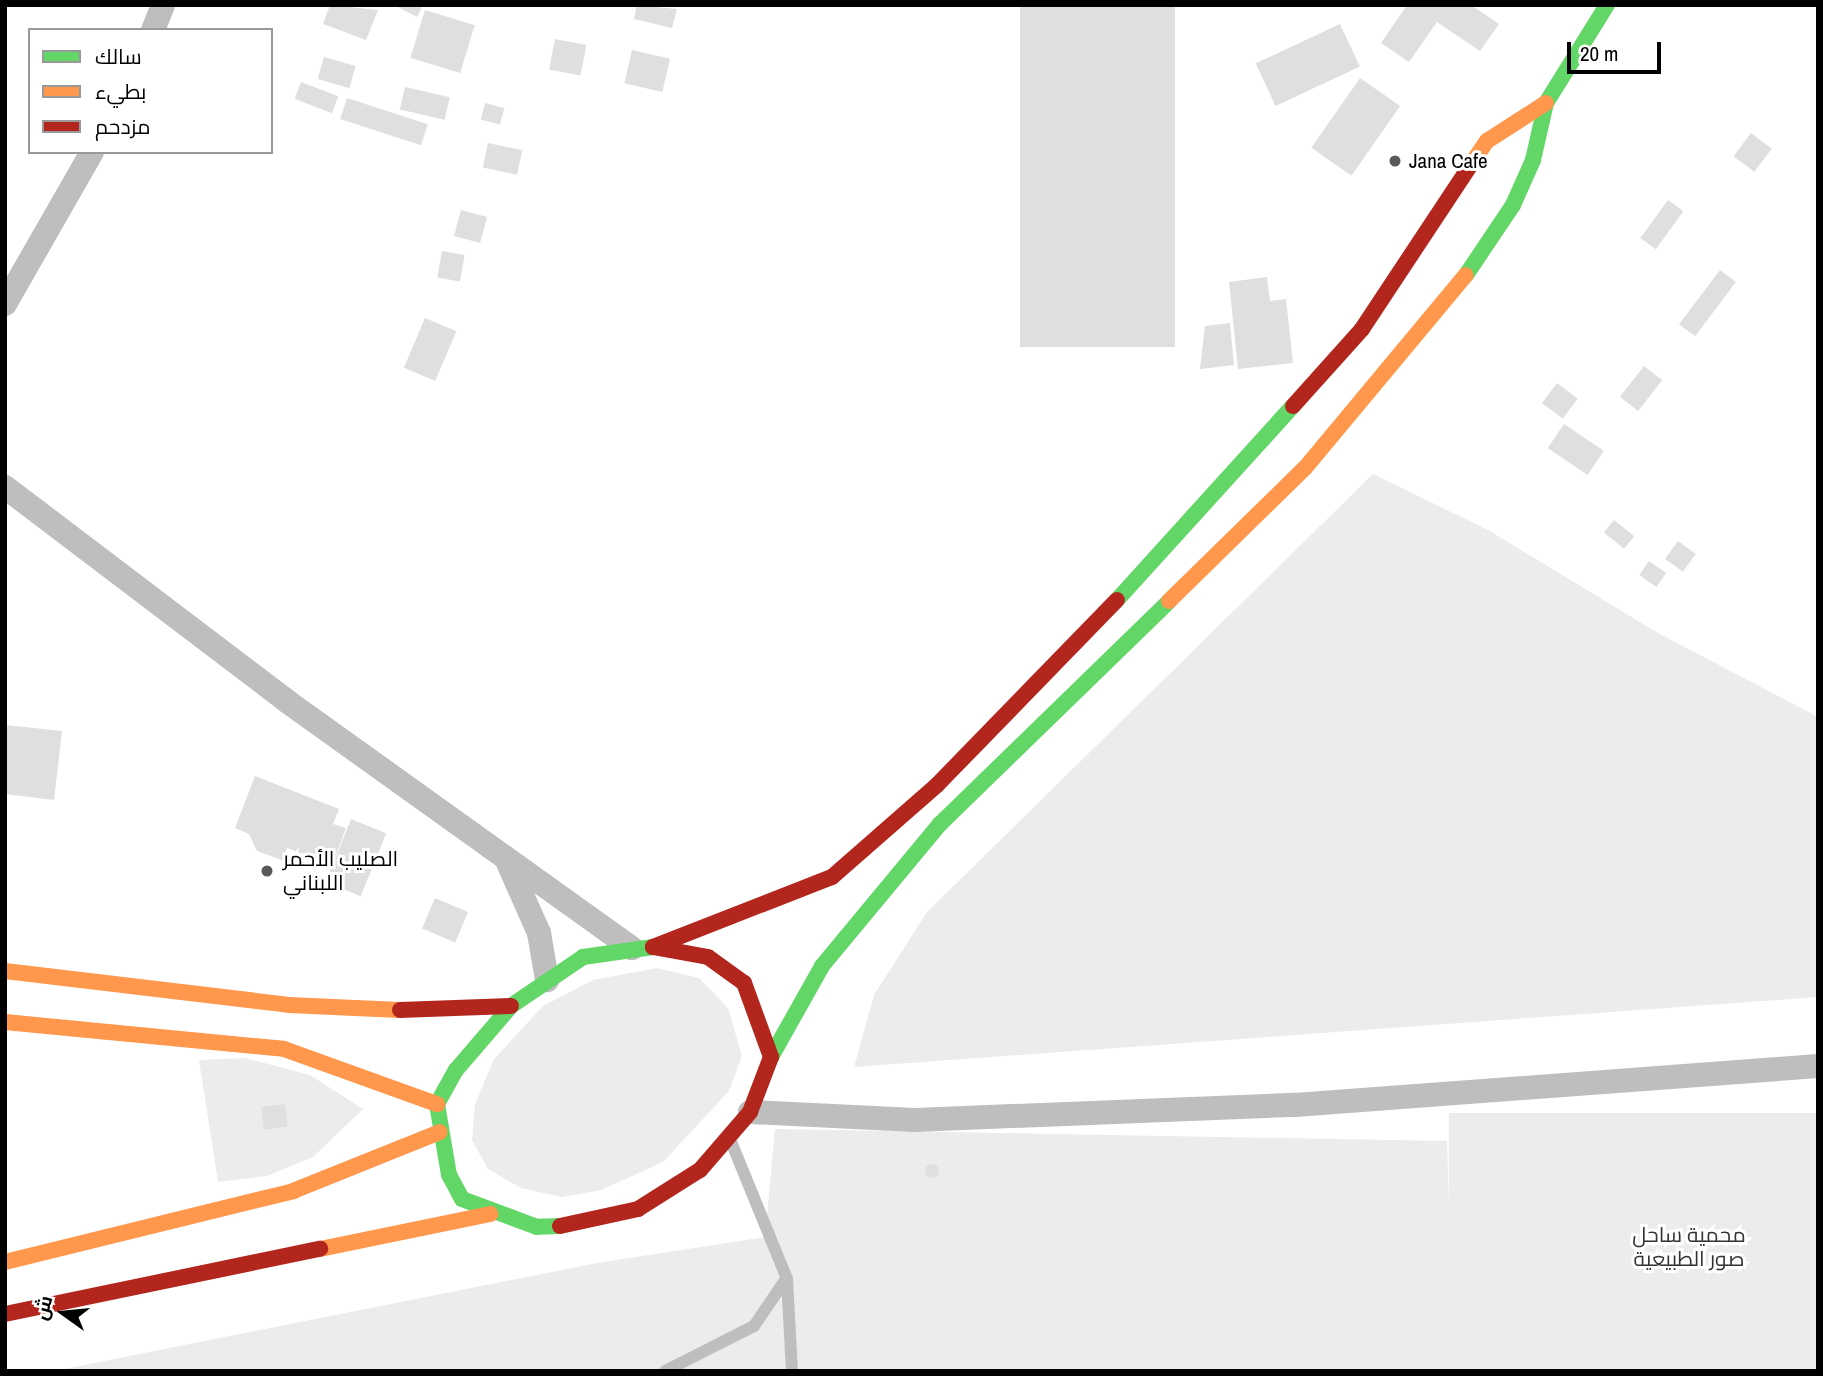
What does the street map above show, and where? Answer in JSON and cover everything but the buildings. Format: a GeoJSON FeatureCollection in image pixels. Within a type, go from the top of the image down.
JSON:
{"type":"FeatureCollection","features":[{"type":"Feature","properties":{"kind":"main road"},"geometry":{"type":"LineString","coordinates":[[1546,103],[1487,141],[1362,329],[1083,639],[937,785],[832,877],[643,948],[583,957],[511,1006],[456,1070],[437,1104],[449,1175],[463,1199],[490,1214],[537,1227],[584,1225],[638,1209],[700,1171],[730,1141],[750,1112],[771,1057],[822,966],[940,824],[1305,468],[1390,370],[1513,205],[1533,160],[1546,103],[1607,5]]}},
{"type":"Feature","properties":{"kind":"main road"},"geometry":{"type":"LineString","coordinates":[[643,948],[708,957],[744,983],[771,1057]]}},
{"type":"Feature","properties":{"kind":"main road"},"geometry":{"type":"LineString","coordinates":[[5,971],[390,1011],[511,1006]]}},
{"type":"Feature","properties":{"kind":"main road"},"geometry":{"type":"LineString","coordinates":[[179,991],[182,1041]]}},
{"type":"Feature","properties":{"kind":"main road"},"geometry":{"type":"LineString","coordinates":[[5,1022],[284,1049],[437,1104]]}},
{"type":"Feature","properties":{"kind":"main road"},"geometry":{"type":"LineString","coordinates":[[5,1262],[293,1191],[440,1132]]}},
{"type":"Feature","properties":{"kind":"main road"},"geometry":{"type":"LineString","coordinates":[[5,1314],[490,1214]]}},
{"type":"Feature","properties":{"kind":"street"},"geometry":{"type":"LineString","coordinates":[[154,28],[163,5]]}},
{"type":"Feature","properties":{"kind":"street"},"geometry":{"type":"LineString","coordinates":[[5,303],[91,154]]}},
{"type":"Feature","properties":{"kind":"street"},"geometry":{"type":"LineString","coordinates":[[5,486],[508,863],[643,948]]}},
{"type":"Feature","properties":{"kind":"street"},"geometry":{"type":"LineString","coordinates":[[508,863],[539,933],[547,980]]}},
{"type":"Feature","properties":{"kind":"street"},"geometry":{"type":"LineString","coordinates":[[750,1112],[901,1120],[1295,1105],[1818,1066]]}},
{"type":"Feature","properties":{"kind":"lane"},"geometry":{"type":"LineString","coordinates":[[730,1141],[786,1279],[792,1371]]}},
{"type":"Feature","properties":{"kind":"lane"},"geometry":{"type":"LineString","coordinates":[[665,1371],[722,1348],[754,1326],[786,1279]]}},
{"type":"Feature","properties":{"kind":"green space"},"geometry":{"type":"Polygon","coordinates":[[[1373,474],[1488,530],[1658,633],[1818,717],[1818,997],[854,1067],[874,995],[927,912],[1373,474]]]}},
{"type":"Feature","properties":{"kind":"green space"},"geometry":{"type":"Polygon","coordinates":[[[657,968],[699,978],[728,1008],[742,1056],[729,1091],[663,1162],[601,1190],[562,1197],[521,1188],[488,1169],[472,1140],[475,1104],[494,1059],[543,1006],[593,980],[657,968]]]}},
{"type":"Feature","properties":{"kind":"green space"},"geometry":{"type":"Polygon","coordinates":[[[245,1058],[310,1075],[363,1109],[313,1157],[267,1176],[218,1182],[199,1060],[245,1058]]]}},
{"type":"Feature","properties":{"kind":"green space","name":"محمية ساحل صور الطبيعية"},"geometry":{"type":"Polygon","coordinates":[[[1449,1113],[1818,1113],[1818,1371],[1449,1371],[1449,1113]]]}},
{"type":"Feature","properties":{"kind":"green space"},"geometry":{"type":"Polygon","coordinates":[[[775,1129],[1447,1141],[1454,1371],[54,1371],[597,1263],[765,1237],[775,1129]]]}},
{"type":"Feature","properties":{"kind":"traffic: fast"},"geometry":{"type":"LineString","coordinates":[[1466,275],[1513,205],[1533,160],[1546,103],[1607,5]]}},
{"type":"Feature","properties":{"kind":"traffic: fast"},"geometry":{"type":"LineString","coordinates":[[1117,600],[1293,406]]}},
{"type":"Feature","properties":{"kind":"traffic: fast"},"geometry":{"type":"LineString","coordinates":[[771,1057],[822,966],[940,824],[1169,601]]}},
{"type":"Feature","properties":{"kind":"traffic: fast"},"geometry":{"type":"LineString","coordinates":[[560,1226],[537,1227],[462,1199],[449,1175],[437,1104],[456,1070],[511,1006],[583,957],[653,947]]}},
{"type":"Feature","properties":{"kind":"traffic: slow"},"geometry":{"type":"LineString","coordinates":[[1472,163],[1487,141],[1546,103]]}},
{"type":"Feature","properties":{"kind":"traffic: slow"},"geometry":{"type":"LineString","coordinates":[[1169,601],[1305,468],[1466,275]]}},
{"type":"Feature","properties":{"kind":"traffic: slow"},"geometry":{"type":"LineString","coordinates":[[5,971],[289,1005],[400,1010]]}},
{"type":"Feature","properties":{"kind":"traffic: slow"},"geometry":{"type":"LineString","coordinates":[[5,1022],[284,1049],[437,1104]]}},
{"type":"Feature","properties":{"kind":"traffic: slow"},"geometry":{"type":"LineString","coordinates":[[5,1262],[293,1191],[440,1132]]}},
{"type":"Feature","properties":{"kind":"traffic: slow"},"geometry":{"type":"LineString","coordinates":[[320,1249],[490,1214]]}},
{"type":"Feature","properties":{"kind":"traffic: jam"},"geometry":{"type":"LineString","coordinates":[[1293,406],[1362,329],[1472,163]]}},
{"type":"Feature","properties":{"kind":"traffic: jam"},"geometry":{"type":"LineString","coordinates":[[653,947],[832,877],[937,785],[1117,600]]}},
{"type":"Feature","properties":{"kind":"traffic: jam"},"geometry":{"type":"LineString","coordinates":[[560,1226],[638,1209],[700,1170],[750,1112],[771,1057],[744,983],[708,957],[653,947]]}},
{"type":"Feature","properties":{"kind":"traffic: jam"},"geometry":{"type":"LineString","coordinates":[[400,1010],[511,1006]]}},
{"type":"Feature","properties":{"kind":"traffic: jam"},"geometry":{"type":"LineString","coordinates":[[5,1314],[320,1249]]}},
{"type":"Feature","properties":{"kind":"place","name":"Jana Cafe"},"geometry":{"type":"Point","coordinates":[1395,161]}},
{"type":"Feature","properties":{"kind":"place","name":"الصليب الأحمر اللبناني"},"geometry":{"type":"Point","coordinates":[267,871]}}]}
